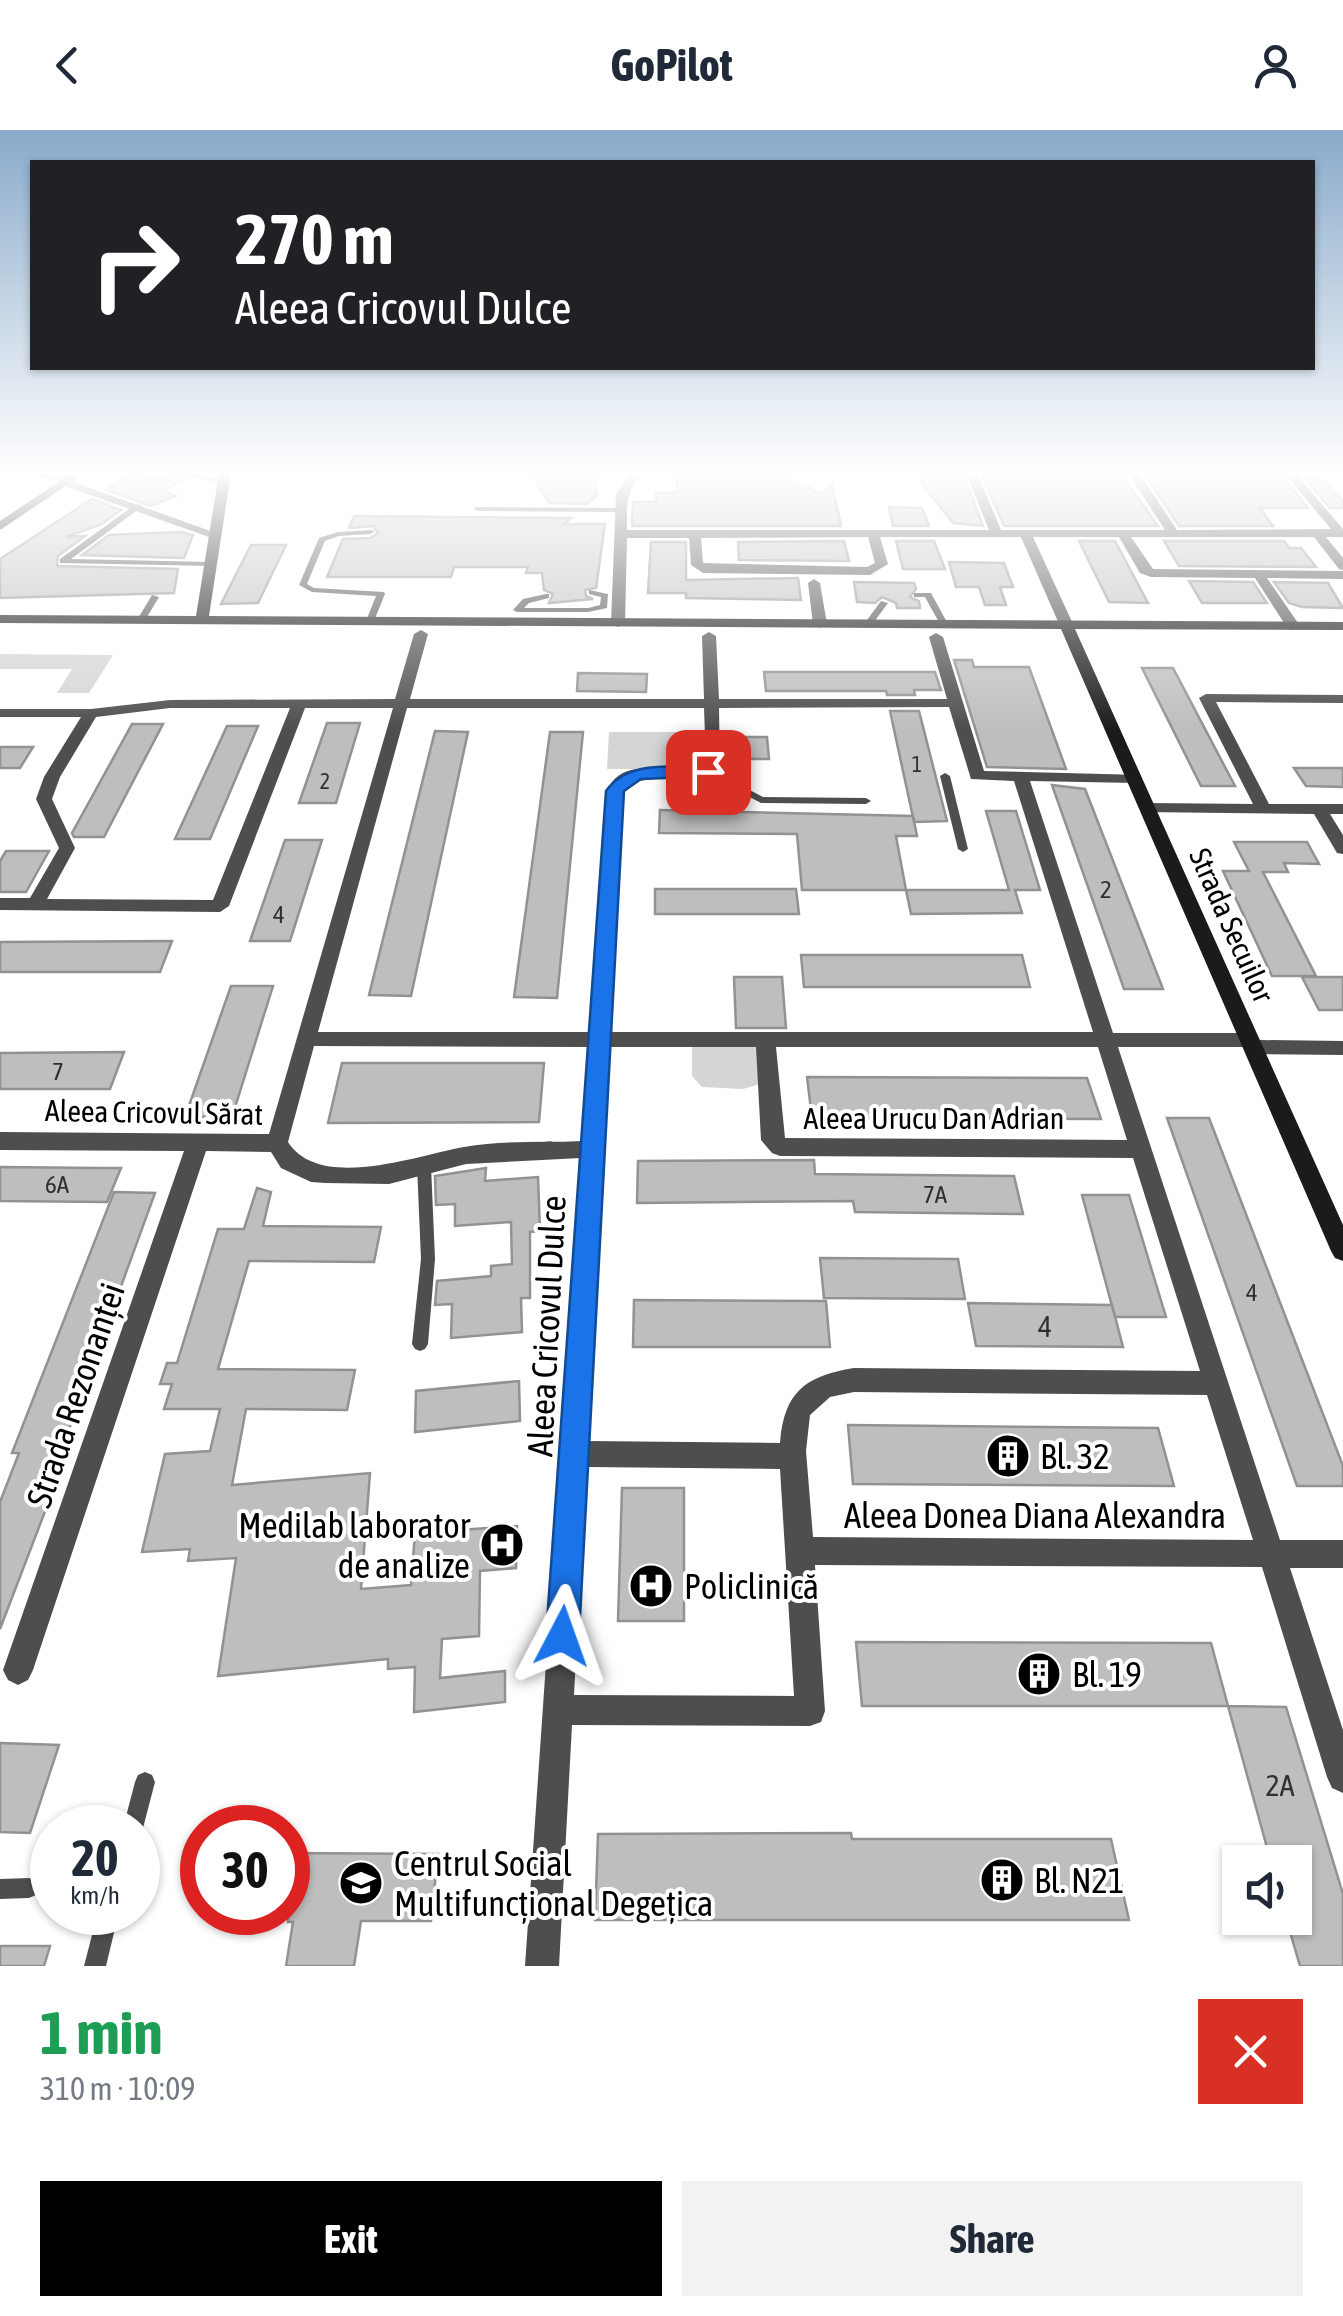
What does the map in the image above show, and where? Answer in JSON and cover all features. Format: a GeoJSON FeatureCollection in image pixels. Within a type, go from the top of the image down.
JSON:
{"type":"FeatureCollection","features":[{"type":"Feature","properties":{"kind":"main road"},"geometry":{"type":"LineString","coordinates":[[202,620],[212,559]]}},
{"type":"Feature","properties":{"kind":"main road"},"geometry":{"type":"LineString","coordinates":[[0,619],[868,624],[940,631]]}},
{"type":"Feature","properties":{"kind":"main road"},"geometry":{"type":"LineString","coordinates":[[0,632],[421,634],[515,622],[708,636],[1343,626]]}},
{"type":"Feature","properties":{"kind":"main road"},"geometry":{"type":"LineString","coordinates":[[1069,631],[1343,639]]}},
{"type":"Feature","properties":{"kind":"main road","name":"Strada Secuilor"},"geometry":{"type":"LineString","coordinates":[[1069,631],[1343,1250]]}},
{"type":"Feature","properties":{"kind":"street"},"geometry":{"type":"LineString","coordinates":[[618,623],[619,559]]}},
{"type":"Feature","properties":{"kind":"street"},"geometry":{"type":"LineString","coordinates":[[697,559],[702,569],[870,571],[882,564],[881,559]]}},
{"type":"Feature","properties":{"kind":"street"},"geometry":{"type":"LineString","coordinates":[[1037,559],[1069,631]]}},
{"type":"Feature","properties":{"kind":"street"},"geometry":{"type":"LineString","coordinates":[[1138,559],[1150,573],[1343,576]]}},
{"type":"Feature","properties":{"kind":"street"},"geometry":{"type":"LineString","coordinates":[[1259,575],[1294,626]]}},
{"type":"Feature","properties":{"kind":"street"},"geometry":{"type":"LineString","coordinates":[[814,583],[820,624]]}},
{"type":"Feature","properties":{"kind":"street"},"geometry":{"type":"LineString","coordinates":[[940,631],[977,776],[1135,778]]}},
{"type":"Feature","properties":{"kind":"street"},"geometry":{"type":"LineString","coordinates":[[277,1142],[421,634]]}},
{"type":"Feature","properties":{"kind":"street"},"geometry":{"type":"LineString","coordinates":[[708,636],[714,766],[708,772]]}},
{"type":"Feature","properties":{"kind":"street"},"geometry":{"type":"LineString","coordinates":[[1263,808],[1206,698],[1343,698]]}},
{"type":"Feature","properties":{"kind":"street"},"geometry":{"type":"LineString","coordinates":[[0,713],[91,713],[170,704],[956,703]]}},
{"type":"Feature","properties":{"kind":"street"},"geometry":{"type":"LineString","coordinates":[[0,904],[220,906],[299,704]]}},
{"type":"Feature","properties":{"kind":"street"},"geometry":{"type":"LineString","coordinates":[[35,905],[67,848],[46,808],[46,790],[91,713]]}},
{"type":"Feature","properties":{"kind":"street","name":"Aleea Cricovul Dulce"},"geometry":{"type":"LineString","coordinates":[[542,1966],[615,791],[624,779],[638,774],[708,772]]}},
{"type":"Feature","properties":{"kind":"street"},"geometry":{"type":"LineString","coordinates":[[1022,777],[1105,1040]]}},
{"type":"Feature","properties":{"kind":"street"},"geometry":{"type":"LineString","coordinates":[[1148,808],[1343,809]]}},
{"type":"Feature","properties":{"kind":"street"},"geometry":{"type":"LineString","coordinates":[[1320,808],[1343,848]]}},
{"type":"Feature","properties":{"kind":"street"},"geometry":{"type":"LineString","coordinates":[[306,1039],[1105,1040],[1343,1048]]}},
{"type":"Feature","properties":{"kind":"street","name":"Aleea Urucu Dan Adrian"},"geometry":{"type":"LineString","coordinates":[[765,1039],[772,1140],[780,1147],[1140,1149]]}},
{"type":"Feature","properties":{"kind":"street","name":"Aleea Donea Diana Alexandra"},"geometry":{"type":"LineString","coordinates":[[1105,1040],[1270,1554]]}},
{"type":"Feature","properties":{"kind":"street","name":"Aleea Cricovul Sărat"},"geometry":{"type":"LineString","coordinates":[[0,1141],[277,1142],[290,1162],[312,1173],[389,1175],[466,1155],[592,1150]]}},
{"type":"Feature","properties":{"kind":"street","name":"Strada Rezonanței"},"geometry":{"type":"LineString","coordinates":[[18,1670],[198,1142]]}},
{"type":"Feature","properties":{"kind":"street","name":"Aleea Donea Diana Alexandra"},"geometry":{"type":"LineString","coordinates":[[558,1710],[810,1711],[794,1426],[802,1403],[825,1384],[854,1380],[1215,1382]]}},
{"type":"Feature","properties":{"kind":"street"},"geometry":{"type":"LineString","coordinates":[[574,1454],[794,1456]]}},
{"type":"Feature","properties":{"kind":"street","name":"Aleea Donea Diana Alexandra"},"geometry":{"type":"LineString","coordinates":[[800,1551],[1343,1554]]}},
{"type":"Feature","properties":{"kind":"street"},"geometry":{"type":"LineString","coordinates":[[1270,1554],[1343,1777]]}},
{"type":"Feature","properties":{"kind":"lane"},"geometry":{"type":"LineString","coordinates":[[66,559],[63,561],[211,564]]}},
{"type":"Feature","properties":{"kind":"lane"},"geometry":{"type":"LineString","coordinates":[[314,559],[303,585],[312,590],[381,594],[370,622]]}},
{"type":"Feature","properties":{"kind":"lane"},"geometry":{"type":"LineString","coordinates":[[167,575],[173,564]]}},
{"type":"Feature","properties":{"kind":"lane"},"geometry":{"type":"LineString","coordinates":[[515,622],[604,606],[605,596],[592,592]]}},
{"type":"Feature","properties":{"kind":"lane"},"geometry":{"type":"LineString","coordinates":[[917,595],[928,595],[940,631]]}},
{"type":"Feature","properties":{"kind":"lane"},"geometry":{"type":"LineString","coordinates":[[515,622],[526,601],[546,596]]}},
{"type":"Feature","properties":{"kind":"lane"},"geometry":{"type":"LineString","coordinates":[[141,620],[155,597]]}},
{"type":"Feature","properties":{"kind":"lane"},"geometry":{"type":"LineString","coordinates":[[868,624],[884,603]]}},
{"type":"Feature","properties":{"kind":"lane","name":"Aleea Cricovul Dulce"},"geometry":{"type":"LineString","coordinates":[[708,772],[760,800],[866,800]]}},
{"type":"Feature","properties":{"kind":"lane"},"geometry":{"type":"LineString","coordinates":[[945,776],[964,849]]}},
{"type":"Feature","properties":{"kind":"lane"},"geometry":{"type":"LineString","coordinates":[[420,1344],[428,1259],[424,1166]]}},
{"type":"Feature","properties":{"kind":"lane"},"geometry":{"type":"LineString","coordinates":[[139,1805],[145,1782]]}},
{"type":"Feature","properties":{"kind":"lane"},"geometry":{"type":"LineString","coordinates":[[0,1888],[29,1888]]}},
{"type":"Feature","properties":{"kind":"lane"},"geometry":{"type":"LineString","coordinates":[[95,1966],[104,1935]]}},
{"type":"Feature","properties":{"kind":"shaded area"},"geometry":{"type":"Polygon","coordinates":[[[0,654],[113,655],[89,693],[57,693],[72,669],[0,669],[0,654]]]}},
{"type":"Feature","properties":{"kind":"shaded area"},"geometry":{"type":"Polygon","coordinates":[[[609,732],[691,732],[692,769],[607,769],[609,732]]]}},
{"type":"Feature","properties":{"kind":"shaded area"},"geometry":{"type":"Polygon","coordinates":[[[692,1039],[765,1039],[768,1082],[743,1089],[702,1087],[692,1076],[692,1039]]]}},
{"type":"Feature","properties":{"kind":"building"},"geometry":{"type":"Polygon","coordinates":[[[0,559],[58,559],[57,566],[178,569],[174,593],[0,598],[0,559]]]}},
{"type":"Feature","properties":{"kind":"building"},"geometry":{"type":"Polygon","coordinates":[[[244,559],[279,559],[258,603],[221,604],[244,559]]]}},
{"type":"Feature","properties":{"kind":"building"},"geometry":{"type":"Polygon","coordinates":[[[335,559],[600,559],[596,588],[585,590],[586,596],[593,599],[549,603],[553,594],[544,590],[542,573],[526,573],[528,567],[454,567],[451,577],[327,577],[335,559]]]}},
{"type":"Feature","properties":{"kind":"building"},"geometry":{"type":"Polygon","coordinates":[[[650,559],[686,559],[686,580],[798,578],[801,600],[686,598],[686,593],[648,593],[650,559]]]}},
{"type":"Feature","properties":{"kind":"building"},"geometry":{"type":"Polygon","coordinates":[[[848,559],[849,561],[739,560],[848,559]]]}},
{"type":"Feature","properties":{"kind":"building"},"geometry":{"type":"Polygon","coordinates":[[[900,559],[941,559],[945,569],[903,569],[900,559]]]}},
{"type":"Feature","properties":{"kind":"building"},"geometry":{"type":"Polygon","coordinates":[[[1088,559],[1124,559],[1148,603],[1109,602],[1088,559]]]}},
{"type":"Feature","properties":{"kind":"building"},"geometry":{"type":"Polygon","coordinates":[[[1175,559],[1309,559],[1316,567],[1179,566],[1175,559]]]}},
{"type":"Feature","properties":{"kind":"building"},"geometry":{"type":"Polygon","coordinates":[[[949,562],[1004,563],[1013,587],[1000,587],[1006,605],[985,605],[979,587],[956,587],[949,562]]]}},
{"type":"Feature","properties":{"kind":"building"},"geometry":{"type":"Polygon","coordinates":[[[1189,581],[1253,582],[1267,603],[1202,603],[1189,581]]]}},
{"type":"Feature","properties":{"kind":"building"},"geometry":{"type":"Polygon","coordinates":[[[854,582],[914,583],[916,589],[910,597],[919,601],[920,608],[897,608],[896,603],[882,597],[875,603],[857,602],[854,582]]]}},
{"type":"Feature","properties":{"kind":"building"},"geometry":{"type":"Polygon","coordinates":[[[1274,582],[1328,583],[1343,608],[1289,603],[1274,582]]]}},
{"type":"Feature","properties":{"kind":"building"},"geometry":{"type":"Polygon","coordinates":[[[954,660],[972,660],[974,667],[1029,667],[1066,769],[987,767],[954,660]]]}},
{"type":"Feature","properties":{"kind":"building"},"geometry":{"type":"Polygon","coordinates":[[[1142,668],[1173,668],[1235,786],[1201,786],[1142,668]]]}},
{"type":"Feature","properties":{"kind":"building"},"geometry":{"type":"Polygon","coordinates":[[[764,672],[935,672],[941,690],[914,690],[915,695],[887,695],[886,691],[766,691],[764,672]]]}},
{"type":"Feature","properties":{"kind":"building"},"geometry":{"type":"Polygon","coordinates":[[[578,673],[647,674],[646,692],[577,691],[578,673]]]}},
{"type":"Feature","properties":{"kind":"building"},"geometry":{"type":"Polygon","coordinates":[[[890,711],[919,711],[947,821],[914,822],[890,711]]]}},
{"type":"Feature","properties":{"kind":"building"},"geometry":{"type":"Polygon","coordinates":[[[327,723],[360,723],[336,803],[299,803],[327,723]]]}},
{"type":"Feature","properties":{"kind":"building"},"geometry":{"type":"Polygon","coordinates":[[[132,724],[163,724],[104,837],[74,837],[72,833],[132,724]]]}},
{"type":"Feature","properties":{"kind":"building"},"geometry":{"type":"Polygon","coordinates":[[[227,726],[258,726],[210,839],[175,839],[227,726]]]}},
{"type":"Feature","properties":{"kind":"building"},"geometry":{"type":"Polygon","coordinates":[[[435,731],[468,732],[411,996],[369,995],[435,731]]]}},
{"type":"Feature","properties":{"kind":"building"},"geometry":{"type":"Polygon","coordinates":[[[550,732],[583,732],[557,998],[514,997],[550,732]]]}},
{"type":"Feature","properties":{"kind":"building"},"geometry":{"type":"Polygon","coordinates":[[[743,737],[767,737],[769,759],[746,759],[743,737]]]}},
{"type":"Feature","properties":{"kind":"building"},"geometry":{"type":"Polygon","coordinates":[[[0,747],[33,747],[20,768],[0,768],[0,747]]]}},
{"type":"Feature","properties":{"kind":"building"},"geometry":{"type":"Polygon","coordinates":[[[1294,768],[1343,768],[1343,787],[1306,786],[1294,768]]]}},
{"type":"Feature","properties":{"kind":"building"},"geometry":{"type":"Polygon","coordinates":[[[1052,785],[1085,789],[1163,989],[1124,989],[1052,785]]]}},
{"type":"Feature","properties":{"kind":"building"},"geometry":{"type":"Polygon","coordinates":[[[660,810],[913,816],[917,836],[896,836],[906,890],[802,890],[797,834],[659,833],[660,810]]]}},
{"type":"Feature","properties":{"kind":"building"},"geometry":{"type":"Polygon","coordinates":[[[986,811],[1016,811],[1040,890],[1015,890],[1022,913],[911,914],[906,890],[1009,890],[986,811]]]}},
{"type":"Feature","properties":{"kind":"building"},"geometry":{"type":"Polygon","coordinates":[[[285,840],[322,840],[290,941],[250,941],[285,840]]]}},
{"type":"Feature","properties":{"kind":"building"},"geometry":{"type":"Polygon","coordinates":[[[1234,842],[1307,842],[1319,864],[1284,863],[1288,872],[1263,872],[1316,976],[1272,976],[1223,871],[1249,871],[1234,842]]]}},
{"type":"Feature","properties":{"kind":"building"},"geometry":{"type":"Polygon","coordinates":[[[6,851],[49,851],[26,892],[0,892],[0,861],[6,851]]]}},
{"type":"Feature","properties":{"kind":"building"},"geometry":{"type":"Polygon","coordinates":[[[655,889],[796,889],[799,914],[655,914],[655,889]]]}},
{"type":"Feature","properties":{"kind":"building"},"geometry":{"type":"Polygon","coordinates":[[[172,941],[160,972],[0,972],[0,942],[172,941]]]}},
{"type":"Feature","properties":{"kind":"building"},"geometry":{"type":"Polygon","coordinates":[[[801,955],[1022,955],[1030,987],[804,987],[801,955]]]}},
{"type":"Feature","properties":{"kind":"building"},"geometry":{"type":"Polygon","coordinates":[[[734,977],[782,977],[786,1028],[736,1028],[734,977]]]}},
{"type":"Feature","properties":{"kind":"building"},"geometry":{"type":"Polygon","coordinates":[[[1302,977],[1343,977],[1343,1010],[1319,1010],[1302,977]]]}},
{"type":"Feature","properties":{"kind":"building"},"geometry":{"type":"Polygon","coordinates":[[[231,986],[273,986],[232,1117],[185,1117],[231,986]]]}},
{"type":"Feature","properties":{"kind":"building"},"geometry":{"type":"Polygon","coordinates":[[[124,1052],[110,1089],[0,1089],[0,1053],[124,1052]]]}},
{"type":"Feature","properties":{"kind":"building"},"geometry":{"type":"Polygon","coordinates":[[[342,1063],[544,1063],[539,1122],[328,1123],[342,1063]]]}},
{"type":"Feature","properties":{"kind":"building"},"geometry":{"type":"Polygon","coordinates":[[[807,1077],[1087,1078],[1101,1119],[812,1118],[807,1077]]]}},
{"type":"Feature","properties":{"kind":"building"},"geometry":{"type":"Polygon","coordinates":[[[1167,1118],[1209,1118],[1343,1466],[1343,1486],[1297,1486],[1167,1118]]]}},
{"type":"Feature","properties":{"kind":"building"},"geometry":{"type":"Polygon","coordinates":[[[814,1160],[815,1174],[1014,1176],[1023,1214],[855,1212],[853,1201],[637,1203],[638,1161],[814,1160]]]}},
{"type":"Feature","properties":{"kind":"building"},"geometry":{"type":"Polygon","coordinates":[[[0,1167],[121,1168],[107,1202],[0,1201],[0,1167]]]}},
{"type":"Feature","properties":{"kind":"building"},"geometry":{"type":"Polygon","coordinates":[[[486,1168],[485,1181],[538,1177],[540,1231],[530,1232],[530,1298],[521,1298],[522,1332],[451,1338],[452,1304],[435,1305],[437,1281],[491,1276],[491,1266],[512,1264],[511,1222],[455,1226],[455,1204],[436,1205],[435,1176],[486,1168]]]}},
{"type":"Feature","properties":{"kind":"building"},"geometry":{"type":"Polygon","coordinates":[[[257,1188],[271,1192],[263,1226],[381,1227],[374,1262],[249,1261],[218,1369],[355,1370],[347,1410],[246,1409],[232,1485],[370,1473],[361,1589],[411,1585],[415,1533],[517,1526],[516,1568],[480,1571],[479,1636],[442,1639],[440,1678],[505,1671],[505,1702],[414,1712],[415,1667],[388,1669],[388,1659],[218,1676],[236,1558],[188,1561],[190,1549],[142,1552],[165,1454],[210,1451],[220,1409],[164,1409],[172,1384],[160,1384],[167,1363],[177,1363],[218,1229],[244,1229],[257,1188]]]}},
{"type":"Feature","properties":{"kind":"building"},"geometry":{"type":"Polygon","coordinates":[[[114,1192],[155,1193],[60,1454],[67,1454],[0,1629],[0,1502],[19,1453],[12,1453],[114,1192]]]}},
{"type":"Feature","properties":{"kind":"building"},"geometry":{"type":"Polygon","coordinates":[[[1082,1195],[1129,1195],[1166,1317],[1115,1317],[1082,1195]]]}},
{"type":"Feature","properties":{"kind":"building"},"geometry":{"type":"Polygon","coordinates":[[[820,1258],[958,1259],[965,1299],[824,1298],[820,1258]]]}},
{"type":"Feature","properties":{"kind":"building"},"geometry":{"type":"Polygon","coordinates":[[[634,1300],[826,1301],[830,1347],[633,1347],[634,1300]]]}},
{"type":"Feature","properties":{"kind":"building"},"geometry":{"type":"Polygon","coordinates":[[[968,1303],[1112,1305],[1123,1347],[976,1346],[968,1303]]]}},
{"type":"Feature","properties":{"kind":"building"},"geometry":{"type":"Polygon","coordinates":[[[519,1381],[520,1421],[415,1432],[416,1391],[519,1381]]]}},
{"type":"Feature","properties":{"kind":"building","name":"Bl. 32"},"geometry":{"type":"Polygon","coordinates":[[[848,1425],[1158,1428],[1174,1486],[853,1484],[848,1425]]]}},
{"type":"Feature","properties":{"kind":"building","name":"Policlinică"},"geometry":{"type":"Polygon","coordinates":[[[622,1488],[684,1488],[684,1621],[618,1621],[622,1488]]]}},
{"type":"Feature","properties":{"kind":"building","name":"Bl. 19"},"geometry":{"type":"Polygon","coordinates":[[[856,1642],[1211,1643],[1228,1706],[862,1706],[856,1642]]]}},
{"type":"Feature","properties":{"kind":"building","name":"Bl. 19"},"geometry":{"type":"Polygon","coordinates":[[[1228,1706],[1286,1707],[1343,1894],[1343,1966],[1300,1966],[1291,1935],[1312,1935],[1312,1845],[1266,1845],[1228,1706]]]}},
{"type":"Feature","properties":{"kind":"building"},"geometry":{"type":"Polygon","coordinates":[[[0,1743],[59,1745],[39,1805],[30,1805],[30,1833],[0,1832],[0,1743]]]}},
{"type":"Feature","properties":{"kind":"building"},"geometry":{"type":"Polygon","coordinates":[[[851,1833],[852,1839],[1111,1839],[1129,1920],[595,1920],[598,1834],[851,1833]]]}},
{"type":"Feature","properties":{"kind":"building","name":"Centrul Social Multifuncțional Degețica"},"geometry":{"type":"Polygon","coordinates":[[[310,1853],[438,1854],[431,1921],[361,1921],[354,1966],[286,1966],[291,1935],[310,1935],[310,1853]]]}},
{"type":"Feature","properties":{"kind":"building"},"geometry":{"type":"Polygon","coordinates":[[[0,1946],[50,1946],[44,1966],[0,1966],[0,1946]]]}},
{"type":"Feature","properties":{"kind":"place","name":"Bl. 32"},"geometry":{"type":"Point","coordinates":[1008,1456]}},
{"type":"Feature","properties":{"kind":"place","name":"Medilab laborator de analize"},"geometry":{"type":"Point","coordinates":[502,1545]}},
{"type":"Feature","properties":{"kind":"place","name":"Policlinică"},"geometry":{"type":"Point","coordinates":[651,1586]}},
{"type":"Feature","properties":{"kind":"place","name":"Bl. 19"},"geometry":{"type":"Point","coordinates":[1039,1674]}},
{"type":"Feature","properties":{"kind":"place","name":"Bl. N21"},"geometry":{"type":"Point","coordinates":[1002,1880]}},
{"type":"Feature","properties":{"kind":"place","name":"Centrul Social Multifuncțional Degețica"},"geometry":{"type":"Point","coordinates":[361,1883]}},
{"type":"Feature","properties":{"kind":"route"},"geometry":{"type":"LineString","coordinates":[[562,1636],[615,791],[624,779],[638,774],[708,772]]}}]}
